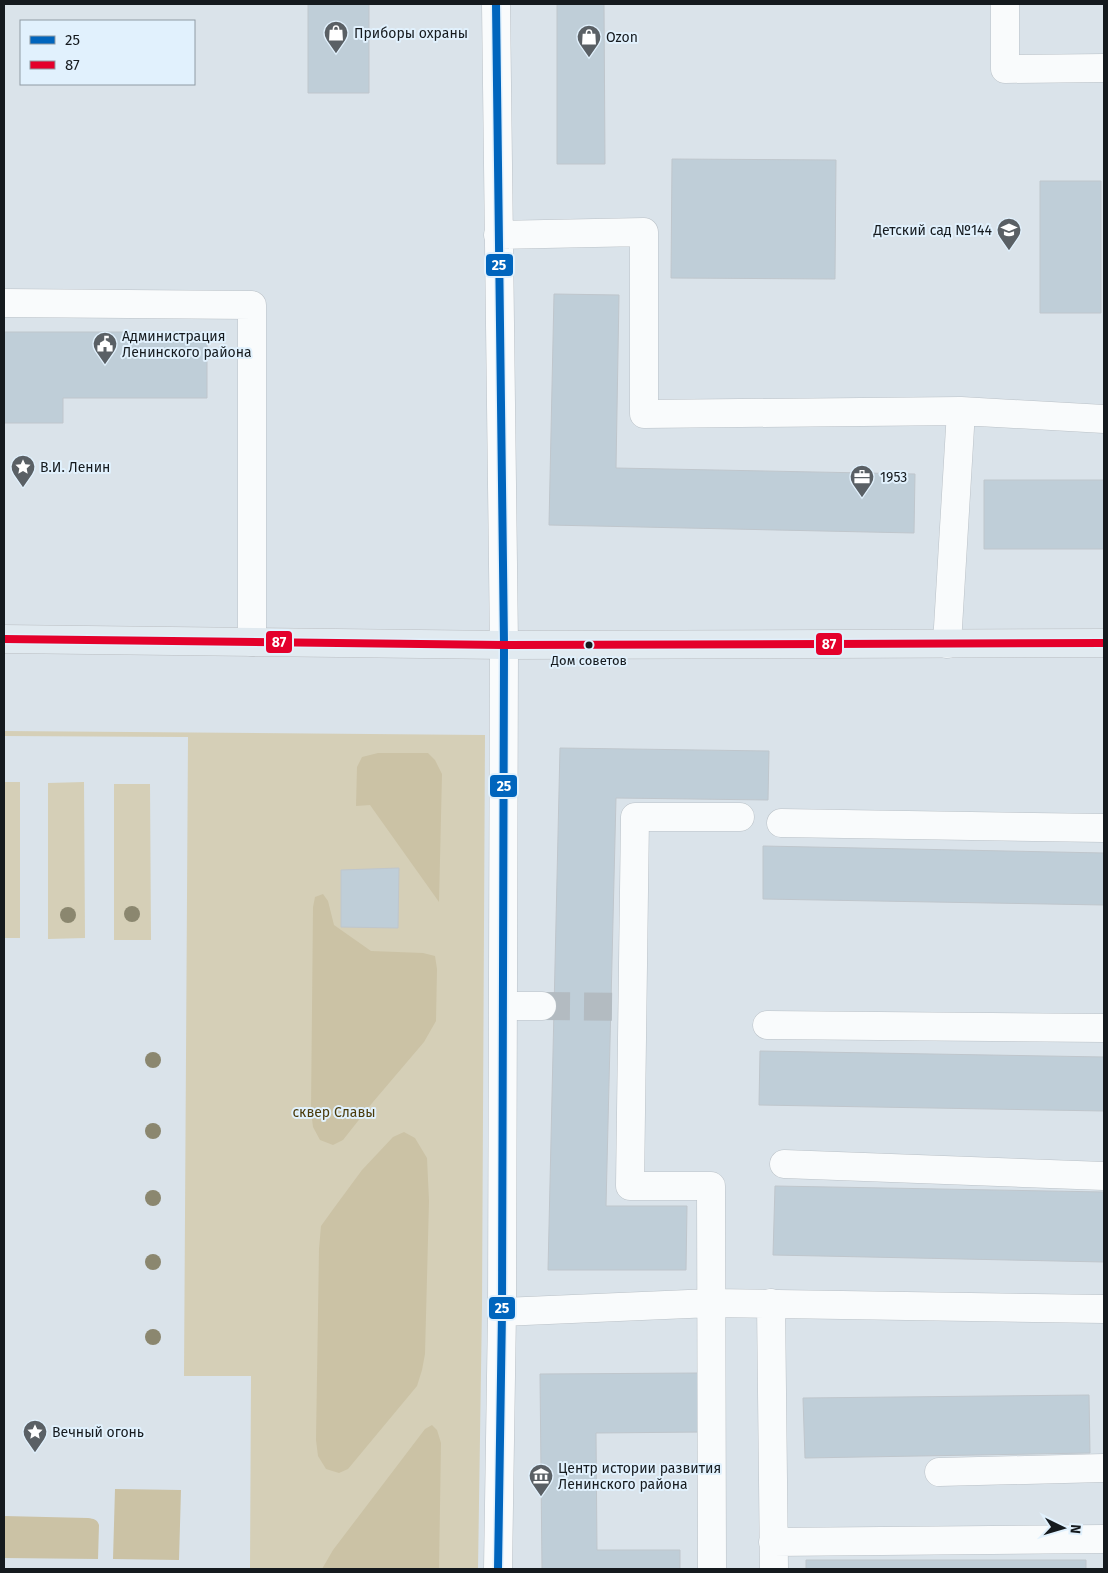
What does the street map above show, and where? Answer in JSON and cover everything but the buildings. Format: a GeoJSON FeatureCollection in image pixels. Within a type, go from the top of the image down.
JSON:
{"type":"FeatureCollection","features":[{"type":"Feature","properties":{"kind":"main road"},"geometry":{"type":"LineString","coordinates":[[4,639],[504,645],[1104,643]]}},
{"type":"Feature","properties":{"kind":"street"},"geometry":{"type":"LineString","coordinates":[[496,4],[504,645],[502,1312],[498,1569]]}},
{"type":"Feature","properties":{"kind":"street"},"geometry":{"type":"LineString","coordinates":[[1005,4],[1005,69],[1104,68]]}},
{"type":"Feature","properties":{"kind":"street"},"geometry":{"type":"LineString","coordinates":[[498,234],[644,232],[644,414],[961,411],[1104,419]]}},
{"type":"Feature","properties":{"kind":"street"},"geometry":{"type":"LineString","coordinates":[[4,303],[252,305],[252,642]]}},
{"type":"Feature","properties":{"kind":"street"},"geometry":{"type":"LineString","coordinates":[[947,644],[961,411]]}},
{"type":"Feature","properties":{"kind":"street"},"geometry":{"type":"LineString","coordinates":[[712,1569],[711,1186],[630,1186],[635,818],[740,817]]}},
{"type":"Feature","properties":{"kind":"street"},"geometry":{"type":"LineString","coordinates":[[780,823],[1104,828]]}},
{"type":"Feature","properties":{"kind":"street"},"geometry":{"type":"LineString","coordinates":[[503,1006],[542,1006]]}},
{"type":"Feature","properties":{"kind":"street"},"geometry":{"type":"LineString","coordinates":[[767,1025],[1104,1028]]}},
{"type":"Feature","properties":{"kind":"street"},"geometry":{"type":"LineString","coordinates":[[784,1164],[1104,1176]]}},
{"type":"Feature","properties":{"kind":"street"},"geometry":{"type":"LineString","coordinates":[[502,1312],[712,1303],[1104,1309]]}},
{"type":"Feature","properties":{"kind":"street"},"geometry":{"type":"LineString","coordinates":[[771,1303],[774,1569]]}},
{"type":"Feature","properties":{"kind":"street"},"geometry":{"type":"LineString","coordinates":[[939,1472],[1104,1468]]}},
{"type":"Feature","properties":{"kind":"street"},"geometry":{"type":"LineString","coordinates":[[773,1542],[1104,1538]]}},
{"type":"Feature","properties":{"kind":"green space","name":"сквер Славы"},"geometry":{"type":"Polygon","coordinates":[[[4,731],[485,735],[482,1306],[478,1569],[250,1569],[251,1376],[184,1376],[188,737],[4,736],[4,731]]]}},
{"type":"Feature","properties":{"kind":"green space"},"geometry":{"type":"Polygon","coordinates":[[[378,753],[428,753],[435,760],[442,774],[439,902],[370,805],[356,806],[357,767],[362,757],[378,753]]]}},
{"type":"Feature","properties":{"kind":"green space"},"geometry":{"type":"Polygon","coordinates":[[[4,782],[20,782],[20,938],[4,938],[4,782]]]}},
{"type":"Feature","properties":{"kind":"green space"},"geometry":{"type":"Polygon","coordinates":[[[84,782],[85,938],[48,939],[48,783],[84,782]]]}},
{"type":"Feature","properties":{"kind":"green space"},"geometry":{"type":"Polygon","coordinates":[[[114,784],[150,784],[151,940],[114,940],[114,784]]]}},
{"type":"Feature","properties":{"kind":"green space"},"geometry":{"type":"Polygon","coordinates":[[[323,894],[328,901],[334,925],[371,951],[423,953],[435,956],[437,969],[436,1021],[424,1042],[343,1140],[333,1145],[320,1140],[313,1127],[311,1111],[313,907],[315,897],[323,894]]]}},
{"type":"Feature","properties":{"kind":"green space"},"geometry":{"type":"Polygon","coordinates":[[[404,1132],[415,1138],[427,1158],[429,1201],[425,1354],[422,1370],[417,1386],[348,1469],[339,1473],[326,1469],[318,1456],[316,1440],[321,1226],[362,1170],[393,1137],[404,1132]]]}},
{"type":"Feature","properties":{"kind":"green space"},"geometry":{"type":"Polygon","coordinates":[[[432,1425],[437,1430],[441,1443],[439,1569],[322,1569],[333,1550],[425,1429],[432,1425]]]}},
{"type":"Feature","properties":{"kind":"green space"},"geometry":{"type":"Polygon","coordinates":[[[115,1489],[181,1490],[179,1560],[113,1559],[115,1489]]]}},
{"type":"Feature","properties":{"kind":"green space"},"geometry":{"type":"Polygon","coordinates":[[[4,1516],[88,1518],[95,1520],[99,1525],[98,1559],[4,1558],[4,1516]]]}},
{"type":"Feature","properties":{"kind":"tunnel"},"geometry":{"type":"LineString","coordinates":[[542,1006],[633,1007]]}},
{"type":"Feature","properties":{"kind":"transit line","name":"25"},"geometry":{"type":"LineString","coordinates":[[496,4],[504,645],[502,1312],[498,1569]]}},
{"type":"Feature","properties":{"kind":"transit line","name":"87"},"geometry":{"type":"LineString","coordinates":[[4,639],[504,645],[1104,643]]}},
{"type":"Feature","properties":{"kind":"place","name":"Приборы охраны"},"geometry":{"type":"Point","coordinates":[336,54]}},
{"type":"Feature","properties":{"kind":"place","name":"Ozon"},"geometry":{"type":"Point","coordinates":[589,58]}},
{"type":"Feature","properties":{"kind":"place","name":"Детский сад №144"},"geometry":{"type":"Point","coordinates":[1009,251]}},
{"type":"Feature","properties":{"kind":"place","name":"Администрация Ленинского района"},"geometry":{"type":"Point","coordinates":[105,365]}},
{"type":"Feature","properties":{"kind":"place","name":"В.И. Ленин"},"geometry":{"type":"Point","coordinates":[23,488]}},
{"type":"Feature","properties":{"kind":"place","name":"1953"},"geometry":{"type":"Point","coordinates":[862,498]}},
{"type":"Feature","properties":{"kind":"place","name":"Дом советов"},"geometry":{"type":"Point","coordinates":[589,645]}},
{"type":"Feature","properties":{"kind":"place","name":"Вечный огонь"},"geometry":{"type":"Point","coordinates":[35,1453]}},
{"type":"Feature","properties":{"kind":"place","name":"Центр истории развития Ленинского района"},"geometry":{"type":"Point","coordinates":[541,1497]}}]}
